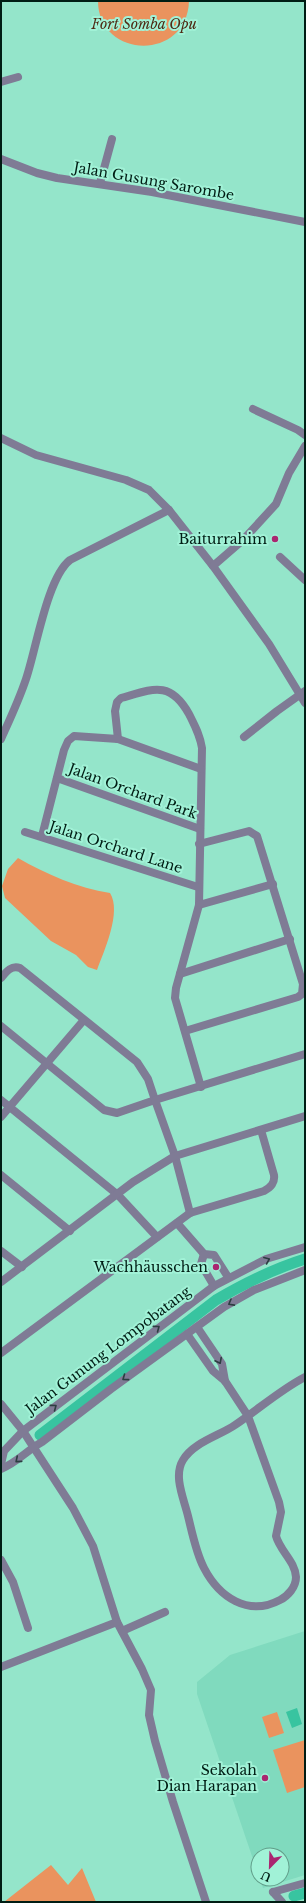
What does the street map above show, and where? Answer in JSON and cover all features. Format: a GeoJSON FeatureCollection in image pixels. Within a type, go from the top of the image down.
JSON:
{"type":"FeatureCollection","features":[{"type":"Feature","properties":{"kind":"street"},"geometry":{"type":"LineString","coordinates":[[1,82],[18,76]]}},
{"type":"Feature","properties":{"kind":"street"},"geometry":{"type":"LineString","coordinates":[[100,183],[112,139]]}},
{"type":"Feature","properties":{"kind":"street","name":"Jalan Gusung Sarombe"},"geometry":{"type":"LineString","coordinates":[[1,159],[37,173],[57,178],[100,183],[305,222]]}},
{"type":"Feature","properties":{"kind":"street"},"geometry":{"type":"LineString","coordinates":[[253,409],[298,430],[305,435]]}},
{"type":"Feature","properties":{"kind":"street"},"geometry":{"type":"LineString","coordinates":[[1,438],[16,447],[53,461],[126,480],[149,490],[169,510],[213,566],[302,693],[305,703]]}},
{"type":"Feature","properties":{"kind":"street"},"geometry":{"type":"LineString","coordinates":[[213,566],[243,540],[276,504],[290,473],[305,446]]}},
{"type":"Feature","properties":{"kind":"street"},"geometry":{"type":"LineString","coordinates":[[1,739],[26,680],[41,624],[60,570],[70,560],[169,510]]}},
{"type":"Feature","properties":{"kind":"street"},"geometry":{"type":"LineString","coordinates":[[280,557],[305,580]]}},
{"type":"Feature","properties":{"kind":"street"},"geometry":{"type":"LineString","coordinates":[[118,739],[115,711],[117,702],[121,698],[156,690],[174,694],[181,700],[199,732],[202,748],[198,905],[175,998],[201,1087]]}},
{"type":"Feature","properties":{"kind":"street"},"geometry":{"type":"LineString","coordinates":[[244,737],[302,693]]}},
{"type":"Feature","properties":{"kind":"street"},"geometry":{"type":"LineString","coordinates":[[42,836],[64,750],[68,741],[72,737],[83,736],[118,739],[201,769]]}},
{"type":"Feature","properties":{"kind":"street","name":"Jalan Orchard Park"},"geometry":{"type":"LineString","coordinates":[[57,778],[200,829]]}},
{"type":"Feature","properties":{"kind":"street","name":"Jalan Orchard Lane"},"geometry":{"type":"LineString","coordinates":[[25,832],[42,836],[198,887]]}},
{"type":"Feature","properties":{"kind":"street"},"geometry":{"type":"LineString","coordinates":[[185,1031],[294,998],[302,994],[303,984],[257,836],[254,833],[243,832],[199,844]]}},
{"type":"Feature","properties":{"kind":"street"},"geometry":{"type":"LineString","coordinates":[[198,905],[273,884]]}},
{"type":"Feature","properties":{"kind":"street"},"geometry":{"type":"LineString","coordinates":[[180,974],[290,939]]}},
{"type":"Feature","properties":{"kind":"street"},"geometry":{"type":"LineString","coordinates":[[1,978],[10,969],[16,967],[20,968],[143,1070],[175,1156],[190,1213]]}},
{"type":"Feature","properties":{"kind":"street"},"geometry":{"type":"LineString","coordinates":[[1,1117],[83,1020]]}},
{"type":"Feature","properties":{"kind":"street"},"geometry":{"type":"LineString","coordinates":[[1,1026],[104,1110],[117,1113],[305,1054]]}},
{"type":"Feature","properties":{"kind":"street"},"geometry":{"type":"LineString","coordinates":[[1,1100],[118,1195],[156,1237]]}},
{"type":"Feature","properties":{"kind":"street"},"geometry":{"type":"LineString","coordinates":[[1,1282],[118,1195],[133,1182],[175,1156],[305,1116]]}},
{"type":"Feature","properties":{"kind":"street"},"geometry":{"type":"LineString","coordinates":[[1,1353],[190,1213],[264,1191],[270,1187],[274,1180],[274,1175],[261,1130]]}},
{"type":"Feature","properties":{"kind":"street"},"geometry":{"type":"LineString","coordinates":[[1,1175],[70,1231]]}},
{"type":"Feature","properties":{"kind":"street"},"geometry":{"type":"LineString","coordinates":[[177,1223],[204,1254],[214,1255],[228,1277]]}},
{"type":"Feature","properties":{"kind":"street","name":"Jalan Gunung Lompobatang"},"geometry":{"type":"LineString","coordinates":[[206,1902],[155,1742],[149,1715],[151,1690],[142,1669],[117,1622],[87,1533],[73,1508],[32,1448],[23,1431],[214,1286],[228,1277],[266,1259],[305,1247]]}},
{"type":"Feature","properties":{"kind":"street"},"geometry":{"type":"LineString","coordinates":[[1,1251],[22,1267]]}},
{"type":"Feature","properties":{"kind":"street"},"geometry":{"type":"LineString","coordinates":[[204,1254],[201,1264],[214,1286]]}},
{"type":"Feature","properties":{"kind":"street"},"geometry":{"type":"LineString","coordinates":[[1,1468],[13,1464],[111,1389],[224,1307],[254,1290],[305,1270]]}},
{"type":"Feature","properties":{"kind":"street"},"geometry":{"type":"LineString","coordinates":[[197,1327],[222,1364],[225,1381]]}},
{"type":"Feature","properties":{"kind":"street"},"geometry":{"type":"LineString","coordinates":[[187,1334],[213,1370],[225,1381],[248,1416],[279,1502],[280,1520],[276,1536],[291,1562],[296,1578],[291,1591],[281,1600],[272,1604],[250,1608],[243,1606],[228,1597],[215,1585],[200,1561],[181,1486],[180,1466],[183,1460],[196,1447],[226,1431],[248,1416],[283,1389],[305,1377]]}},
{"type":"Feature","properties":{"kind":"street"},"geometry":{"type":"LineString","coordinates":[[1,1404],[23,1431],[4,1451],[1,1464]]}},
{"type":"Feature","properties":{"kind":"street"},"geometry":{"type":"LineString","coordinates":[[1,1560],[13,1582],[28,1628]]}},
{"type":"Feature","properties":{"kind":"street"},"geometry":{"type":"LineString","coordinates":[[122,1631],[165,1612]]}},
{"type":"Feature","properties":{"kind":"street"},"geometry":{"type":"LineString","coordinates":[[1,1667],[117,1622]]}},
{"type":"Feature","properties":{"kind":"street"},"geometry":{"type":"LineString","coordinates":[[273,1892],[305,1883]]}},
{"type":"Feature","properties":{"kind":"street"},"geometry":{"type":"LineString","coordinates":[[284,1890],[288,1902]]}},
{"type":"Feature","properties":{"kind":"street"},"geometry":{"type":"LineString","coordinates":[[271,1902],[273,1892]]}},
{"type":"Feature","properties":{"kind":"street"},"geometry":{"type":"LineString","coordinates":[[273,1892],[282,1902]]}},
{"type":"Feature","properties":{"kind":"shaded area","name":"Sekolah Dian Harapan"},"geometry":{"type":"Polygon","coordinates":[[[305,1631],[305,1875],[290,1880],[290,1847],[250,1847],[250,1850],[197,1694],[197,1682],[230,1655],[305,1631]]]}},
{"type":"Feature","properties":{"kind":"shaded area"},"geometry":{"type":"Polygon","coordinates":[[[297,1708],[302,1724],[292,1728],[286,1712],[297,1708]]]}},
{"type":"Feature","properties":{"kind":"green space","name":"Fort Somba Opu"},"geometry":{"type":"Polygon","coordinates":[[[98,1],[189,1],[185,21],[174,35],[159,43],[143,46],[126,43],[112,34],[102,20],[98,1]]]}},
{"type":"Feature","properties":{"kind":"green space"},"geometry":{"type":"Polygon","coordinates":[[[18,858],[62,880],[86,888],[110,893],[114,910],[113,921],[111,932],[97,970],[88,967],[76,955],[51,941],[5,898],[2,886],[8,869],[18,858]]]}},
{"type":"Feature","properties":{"kind":"green space"},"geometry":{"type":"Polygon","coordinates":[[[277,1712],[284,1733],[269,1738],[262,1717],[277,1712]]]}},
{"type":"Feature","properties":{"kind":"green space"},"geometry":{"type":"Polygon","coordinates":[[[305,1740],[305,1787],[287,1793],[273,1750],[305,1740]]]}},
{"type":"Feature","properties":{"kind":"green space"},"geometry":{"type":"Polygon","coordinates":[[[51,1865],[68,1885],[82,1868],[96,1902],[4,1902],[51,1865]]]}},
{"type":"Feature","properties":{"kind":"waterway"},"geometry":{"type":"LineString","coordinates":[[40,1435],[216,1300],[259,1277],[305,1259]]}},
{"type":"Feature","properties":{"kind":"waterway"},"geometry":{"type":"LineString","coordinates":[[294,1896],[305,1893]]}},
{"type":"Feature","properties":{"kind":"place","name":"Baiturrahim"},"geometry":{"type":"Point","coordinates":[275,539]}},
{"type":"Feature","properties":{"kind":"place","name":"Wachhäusschen"},"geometry":{"type":"Point","coordinates":[216,1267]}},
{"type":"Feature","properties":{"kind":"place","name":"Sekolah Dian Harapan"},"geometry":{"type":"Point","coordinates":[265,1778]}}]}
